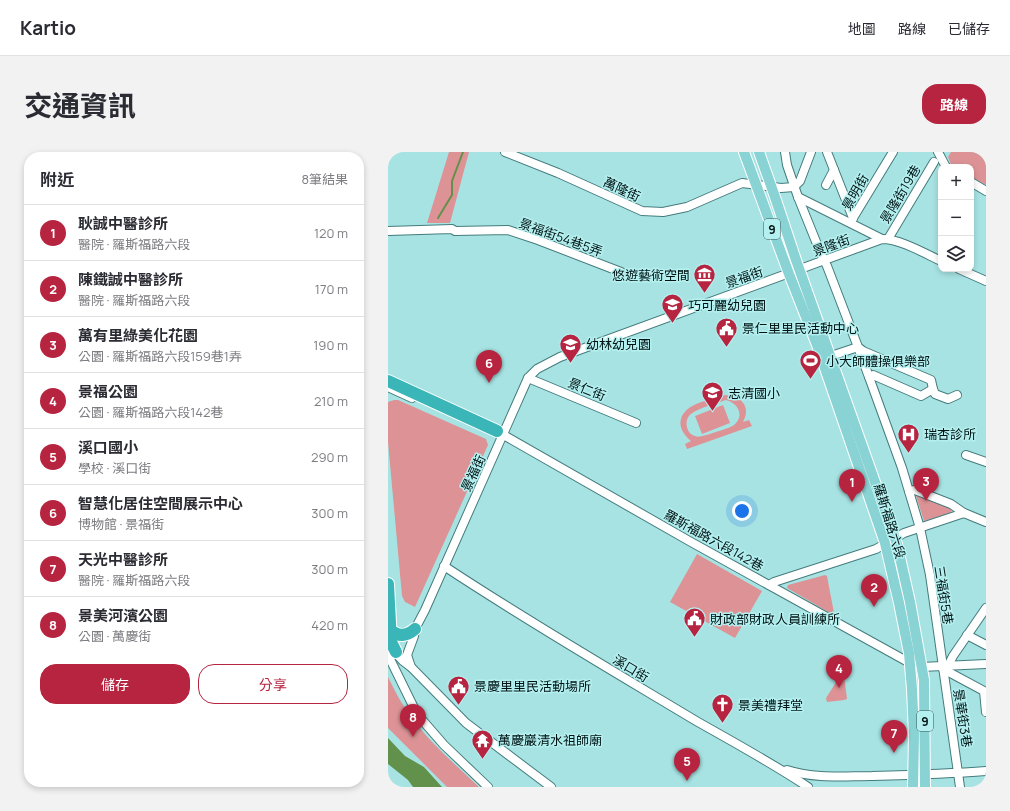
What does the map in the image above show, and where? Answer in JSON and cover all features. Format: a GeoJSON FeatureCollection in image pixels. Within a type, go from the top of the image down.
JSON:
{"type":"FeatureCollection","features":[{"type":"Feature","properties":{"kind":"highway"},"geometry":{"type":"LineString","coordinates":[[388,380],[501,433]]}},
{"type":"Feature","properties":{"kind":"highway"},"geometry":{"type":"LineString","coordinates":[[388,584],[391,642],[394,654]]}},
{"type":"Feature","properties":{"kind":"highway"},"geometry":{"type":"LineString","coordinates":[[390,629],[394,633],[403,635],[412,632],[415,629]]}},
{"type":"Feature","properties":{"kind":"main road","name":"9"},"geometry":{"type":"LineString","coordinates":[[744,152],[755,184]]}},
{"type":"Feature","properties":{"kind":"main road","name":"9"},"geometry":{"type":"LineString","coordinates":[[759,152],[771,186]]}},
{"type":"Feature","properties":{"kind":"main road","name":"羅斯福路六段"},"geometry":{"type":"LineString","coordinates":[[755,184],[817,345],[885,543],[899,603],[910,663],[912,688],[913,787]]}},
{"type":"Feature","properties":{"kind":"main road","name":"羅斯福路六段"},"geometry":{"type":"LineString","coordinates":[[771,186],[895,538],[910,602],[924,680],[925,787]]}},
{"type":"Feature","properties":{"kind":"street","name":"萬隆街"},"geometry":{"type":"LineString","coordinates":[[505,152],[558,173],[642,211],[663,212],[687,207],[742,183],[755,184]]}},
{"type":"Feature","properties":{"kind":"street","name":"三福街5巷"},"geometry":{"type":"LineString","coordinates":[[785,152],[787,165],[794,187],[821,254],[825,260],[858,347],[909,492],[920,528],[930,575],[944,667]]}},
{"type":"Feature","properties":{"kind":"street"},"geometry":{"type":"LineString","coordinates":[[755,184],[781,188],[794,187],[800,181],[811,152]]}},
{"type":"Feature","properties":{"kind":"street"},"geometry":{"type":"LineString","coordinates":[[827,152],[852,220]]}},
{"type":"Feature","properties":{"kind":"street","name":"景明街"},"geometry":{"type":"LineString","coordinates":[[852,220],[892,152]]}},
{"type":"Feature","properties":{"kind":"street","name":"景隆街19巷"},"geometry":{"type":"LineString","coordinates":[[885,239],[939,156]]}},
{"type":"Feature","properties":{"kind":"street"},"geometry":{"type":"LineString","coordinates":[[826,185],[835,174]]}},
{"type":"Feature","properties":{"kind":"street"},"geometry":{"type":"LineString","coordinates":[[974,184],[986,191]]}},
{"type":"Feature","properties":{"kind":"street","name":"景隆街"},"geometry":{"type":"LineString","coordinates":[[798,196],[852,220],[885,239],[901,243],[938,260]]}},
{"type":"Feature","properties":{"kind":"street","name":"景福街54巷5弄"},"geometry":{"type":"LineString","coordinates":[[388,231],[452,229],[454,231],[508,230],[621,272]]}},
{"type":"Feature","properties":{"kind":"street","name":"景隆街"},"geometry":{"type":"LineString","coordinates":[[789,274],[885,239]]}},
{"type":"Feature","properties":{"kind":"street"},"geometry":{"type":"LineString","coordinates":[[966,272],[986,281]]}},
{"type":"Feature","properties":{"kind":"street","name":"景福街"},"geometry":{"type":"LineString","coordinates":[[412,667],[407,655],[415,629],[444,566],[501,433],[528,378],[537,369],[560,357],[789,274]]}},
{"type":"Feature","properties":{"kind":"street"},"geometry":{"type":"LineString","coordinates":[[831,356],[858,347],[863,351],[931,380],[935,394],[948,399],[957,395]]}},
{"type":"Feature","properties":{"kind":"street","name":"羅斯福路六段142巷"},"geometry":{"type":"LineString","coordinates":[[388,376],[487,421],[501,433],[691,542],[910,663],[921,667]]}},
{"type":"Feature","properties":{"kind":"street"},"geometry":{"type":"LineString","coordinates":[[869,377],[874,376],[921,396],[933,388]]}},
{"type":"Feature","properties":{"kind":"street","name":"景仁街"},"geometry":{"type":"LineString","coordinates":[[528,378],[636,423]]}},
{"type":"Feature","properties":{"kind":"street","name":"羅斯福路六段142巷"},"geometry":{"type":"LineString","coordinates":[[388,387],[483,430],[501,433]]}},
{"type":"Feature","properties":{"kind":"street"},"geometry":{"type":"LineString","coordinates":[[388,393],[398,392]]}},
{"type":"Feature","properties":{"kind":"street"},"geometry":{"type":"LineString","coordinates":[[966,455],[986,462]]}},
{"type":"Feature","properties":{"kind":"street"},"geometry":{"type":"LineString","coordinates":[[909,492],[916,490],[951,504],[964,513],[986,522]]}},
{"type":"Feature","properties":{"kind":"street"},"geometry":{"type":"LineString","coordinates":[[769,585],[774,582],[876,549],[904,533],[964,513]]}},
{"type":"Feature","properties":{"kind":"street","name":"溪口街"},"geometry":{"type":"LineString","coordinates":[[444,566],[547,632],[779,768],[808,787]]}},
{"type":"Feature","properties":{"kind":"street"},"geometry":{"type":"LineString","coordinates":[[944,667],[986,608]]}},
{"type":"Feature","properties":{"kind":"street"},"geometry":{"type":"LineString","coordinates":[[967,635],[986,645]]}},
{"type":"Feature","properties":{"kind":"street"},"geometry":{"type":"LineString","coordinates":[[394,654],[412,667],[466,722],[551,787]]}},
{"type":"Feature","properties":{"kind":"street"},"geometry":{"type":"LineString","coordinates":[[394,654],[398,660],[399,677],[417,714],[488,787]]}},
{"type":"Feature","properties":{"kind":"street"},"geometry":{"type":"LineString","coordinates":[[921,667],[986,664]]}},
{"type":"Feature","properties":{"kind":"street"},"geometry":{"type":"LineString","coordinates":[[944,667],[984,691],[986,712]]}},
{"type":"Feature","properties":{"kind":"street","name":"景華街3巷"},"geometry":{"type":"LineString","coordinates":[[944,667],[960,787]]}},
{"type":"Feature","properties":{"kind":"street"},"geometry":{"type":"LineString","coordinates":[[779,768],[795,773],[813,776],[914,775],[986,771]]}},
{"type":"Feature","properties":{"kind":"street"},"geometry":{"type":"LineString","coordinates":[[536,787],[542,780]]}},
{"type":"Feature","properties":{"kind":"shaded area"},"geometry":{"type":"Polygon","coordinates":[[[449,152],[469,152],[450,223],[427,223],[449,152]]]}},
{"type":"Feature","properties":{"kind":"shaded area"},"geometry":{"type":"Polygon","coordinates":[[[951,152],[986,152],[986,185],[974,179],[974,164],[951,164],[948,157],[951,152]]]}},
{"type":"Feature","properties":{"kind":"shaded area"},"geometry":{"type":"Polygon","coordinates":[[[724,395],[735,397],[743,402],[746,411],[743,422],[749,420],[752,426],[687,449],[685,444],[691,441],[684,434],[681,425],[682,417],[685,412],[689,408],[701,402],[724,395]],[[726,400],[692,413],[687,418],[687,428],[690,433],[697,437],[701,437],[734,425],[739,418],[739,410],[726,400]]]}},
{"type":"Feature","properties":{"kind":"shaded area"},"geometry":{"type":"Polygon","coordinates":[[[398,400],[486,439],[488,445],[415,607],[405,602],[402,596],[388,442],[388,402],[398,400]]]}},
{"type":"Feature","properties":{"kind":"shaded area"},"geometry":{"type":"Polygon","coordinates":[[[723,405],[730,423],[702,434],[695,416],[723,405]]]}},
{"type":"Feature","properties":{"kind":"shaded area"},"geometry":{"type":"Polygon","coordinates":[[[915,493],[952,508],[951,513],[924,521],[915,493]]]}},
{"type":"Feature","properties":{"kind":"shaded area"},"geometry":{"type":"Polygon","coordinates":[[[697,554],[762,591],[735,638],[670,602],[697,554]]]}},
{"type":"Feature","properties":{"kind":"shaded area"},"geometry":{"type":"Polygon","coordinates":[[[825,575],[827,576],[834,613],[830,613],[787,588],[788,585],[825,575]]]}},
{"type":"Feature","properties":{"kind":"shaded area"},"geometry":{"type":"Polygon","coordinates":[[[842,673],[844,675],[847,699],[827,702],[826,698],[842,673]]]}},
{"type":"Feature","properties":{"kind":"shaded area"},"geometry":{"type":"Polygon","coordinates":[[[388,677],[408,713],[419,728],[479,787],[447,787],[388,728],[388,677]]]}},
{"type":"Feature","properties":{"kind":"shaded area"},"geometry":{"type":"Polygon","coordinates":[[[388,738],[405,756],[424,767],[442,787],[413,787],[408,780],[388,764],[388,738]]]}},
{"type":"Feature","properties":{"kind":"waterway"},"geometry":{"type":"LineString","coordinates":[[438,218],[452,195],[452,181],[463,152]]}},
{"type":"Feature","properties":{"kind":"place","name":"悠遊藝術空間"},"geometry":{"type":"Point","coordinates":[705,294]}},
{"type":"Feature","properties":{"kind":"place","name":"巧可麗幼兒園"},"geometry":{"type":"Point","coordinates":[673,324]}},
{"type":"Feature","properties":{"kind":"place","name":"景仁里里民活動中心"},"geometry":{"type":"Point","coordinates":[727,348]}},
{"type":"Feature","properties":{"kind":"place","name":"幼林幼兒園"},"geometry":{"type":"Point","coordinates":[570,364]}},
{"type":"Feature","properties":{"kind":"place","name":"小大師體操俱樂部"},"geometry":{"type":"Point","coordinates":[810,380]}},
{"type":"Feature","properties":{"kind":"place","name":"智慧化居住空間展示中心"},"geometry":{"type":"Point","coordinates":[489,383]}},
{"type":"Feature","properties":{"kind":"place","name":"志清國小"},"geometry":{"type":"Point","coordinates":[713,412]}},
{"type":"Feature","properties":{"kind":"place","name":"瑞杏診所"},"geometry":{"type":"Point","coordinates":[909,454]}},
{"type":"Feature","properties":{"kind":"place","name":"萬有里綠美化花園"},"geometry":{"type":"Point","coordinates":[926,501]}},
{"type":"Feature","properties":{"kind":"place","name":"耿誠中醫診所"},"geometry":{"type":"Point","coordinates":[852,502]}},
{"type":"Feature","properties":{"kind":"place","name":"陳鐵誠中醫診所"},"geometry":{"type":"Point","coordinates":[874,607]}},
{"type":"Feature","properties":{"kind":"place","name":"財政部財政人員訓練所"},"geometry":{"type":"Point","coordinates":[695,638]}},
{"type":"Feature","properties":{"kind":"place","name":"景福公園"},"geometry":{"type":"Point","coordinates":[839,688]}},
{"type":"Feature","properties":{"kind":"place","name":"景慶里里民活動場所"},"geometry":{"type":"Point","coordinates":[459,706]}},
{"type":"Feature","properties":{"kind":"place","name":"景美禮拜堂"},"geometry":{"type":"Point","coordinates":[723,724]}},
{"type":"Feature","properties":{"kind":"place","name":"景美河濱公園"},"geometry":{"type":"Point","coordinates":[413,737]}},
{"type":"Feature","properties":{"kind":"place","name":"天光中醫診所"},"geometry":{"type":"Point","coordinates":[894,753]}},
{"type":"Feature","properties":{"kind":"place","name":"萬慶巖清水祖師廟"},"geometry":{"type":"Point","coordinates":[483,760]}},
{"type":"Feature","properties":{"kind":"place","name":"溪口國小"},"geometry":{"type":"Point","coordinates":[687,781]}}]}
